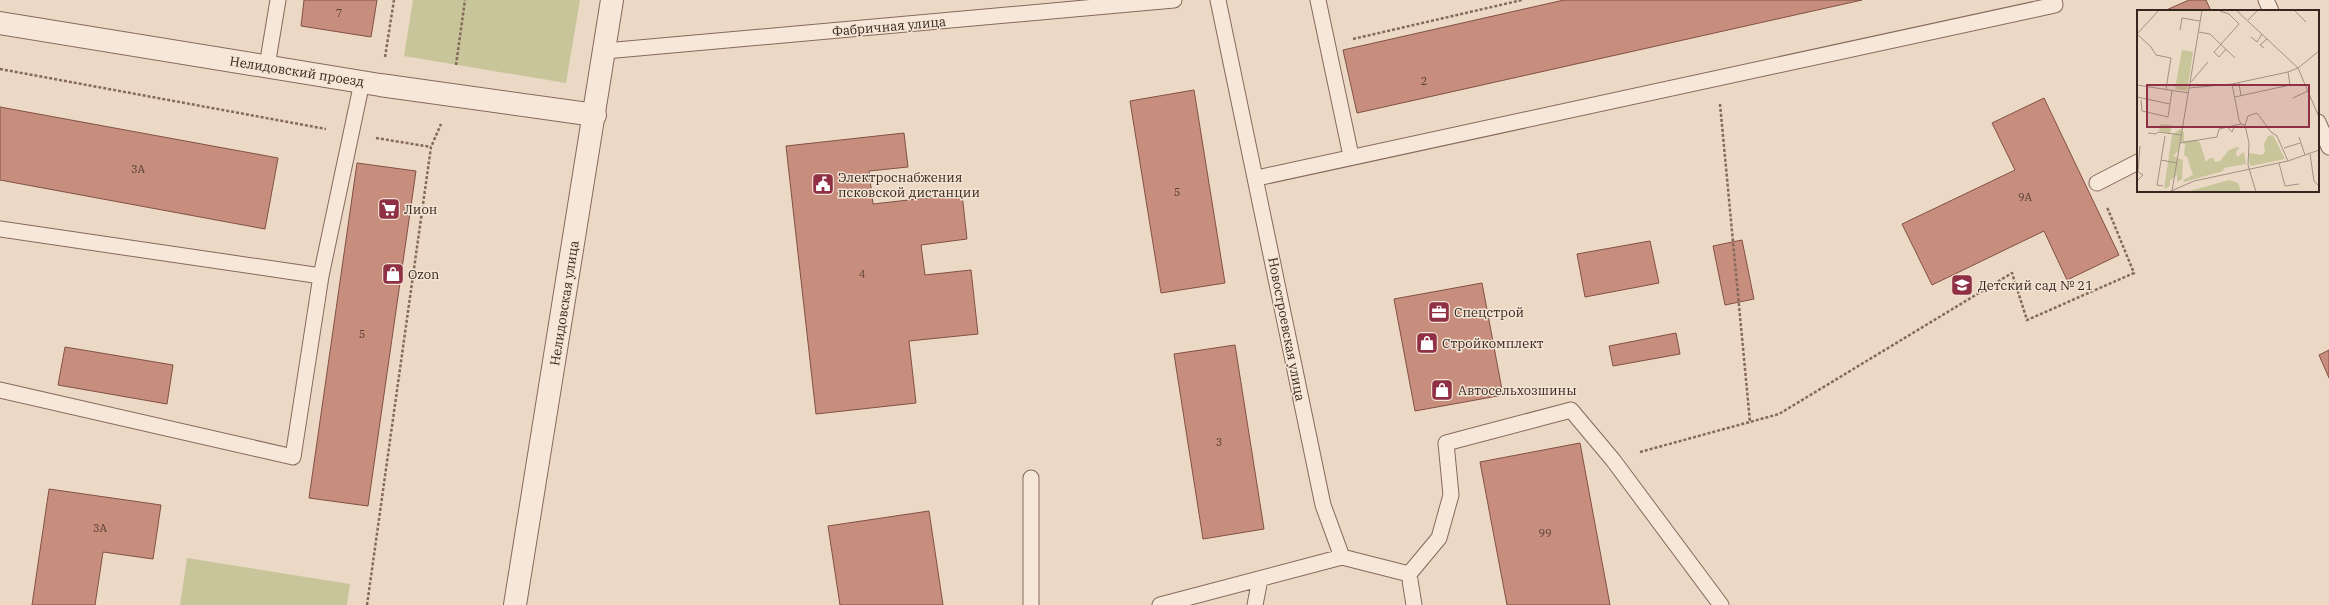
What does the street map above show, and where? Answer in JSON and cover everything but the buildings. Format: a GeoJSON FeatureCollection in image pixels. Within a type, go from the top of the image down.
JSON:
{"type":"FeatureCollection","features":[{"type":"Feature","properties":{"kind":"street","name":"Нелидовская улица"},"geometry":{"type":"LineString","coordinates":[[515,605],[595,115],[612,0]]}},
{"type":"Feature","properties":{"kind":"street","name":"Нелидовский проезд"},"geometry":{"type":"LineString","coordinates":[[0,23],[371,84],[595,115]]}},
{"type":"Feature","properties":{"kind":"lane"},"geometry":{"type":"LineString","coordinates":[[267,66],[278,0]]}},
{"type":"Feature","properties":{"kind":"lane","name":"Фабричная улица"},"geometry":{"type":"LineString","coordinates":[[604,51],[1174,0]]}},
{"type":"Feature","properties":{"kind":"lane","name":"Новостроевская улица"},"geometry":{"type":"LineString","coordinates":[[1218,0],[1257,178],[1322,505],[1342,557]]}},
{"type":"Feature","properties":{"kind":"lane"},"geometry":{"type":"LineString","coordinates":[[1318,0],[1351,156]]}},
{"type":"Feature","properties":{"kind":"lane"},"geometry":{"type":"LineString","coordinates":[[1257,178],[1351,156],[2055,5],[2054,0]]}},
{"type":"Feature","properties":{"kind":"lane"},"geometry":{"type":"LineString","coordinates":[[2266,0],[2271,10]]}},
{"type":"Feature","properties":{"kind":"lane"},"geometry":{"type":"LineString","coordinates":[[0,390],[293,457],[321,276],[351,134],[371,84]]}},
{"type":"Feature","properties":{"kind":"lane"},"geometry":{"type":"LineString","coordinates":[[2319,124],[2329,147]]}},
{"type":"Feature","properties":{"kind":"lane"},"geometry":{"type":"LineString","coordinates":[[2097,183],[2137,163]]}},
{"type":"Feature","properties":{"kind":"lane"},"geometry":{"type":"LineString","coordinates":[[0,229],[321,276]]}},
{"type":"Feature","properties":{"kind":"lane"},"geometry":{"type":"LineString","coordinates":[[1414,605],[1409,574],[1439,538],[1451,495],[1446,443],[1571,410],[1613,460],[1721,605]]}},
{"type":"Feature","properties":{"kind":"lane"},"geometry":{"type":"LineString","coordinates":[[1031,478],[1031,605]]}},
{"type":"Feature","properties":{"kind":"lane"},"geometry":{"type":"LineString","coordinates":[[1160,605],[1342,557],[1409,574]]}},
{"type":"Feature","properties":{"kind":"lane"},"geometry":{"type":"LineString","coordinates":[[1255,605],[1260,579]]}},
{"type":"Feature","properties":{"kind":"path"},"geometry":{"type":"LineString","coordinates":[[371,84],[394,0]]}},
{"type":"Feature","properties":{"kind":"path"},"geometry":{"type":"LineString","coordinates":[[452,96],[465,0]]}},
{"type":"Feature","properties":{"kind":"path"},"geometry":{"type":"LineString","coordinates":[[1327,45],[1522,0]]}},
{"type":"Feature","properties":{"kind":"path"},"geometry":{"type":"LineString","coordinates":[[0,69],[351,134],[431,147],[367,605]]}},
{"type":"Feature","properties":{"kind":"path"},"geometry":{"type":"LineString","coordinates":[[1718,78],[1750,422]]}},
{"type":"Feature","properties":{"kind":"path"},"geometry":{"type":"LineString","coordinates":[[1613,460],[1779,414],[2012,273],[2027,320],[2134,273],[2097,183]]}},
{"type":"Feature","properties":{"kind":"shaded area"},"geometry":{"type":"Polygon","coordinates":[[[413,0],[580,0],[566,83],[404,56],[413,0]]]}},
{"type":"Feature","properties":{"kind":"shaded area"},"geometry":{"type":"Polygon","coordinates":[[[187,558],[350,584],[347,605],[180,605],[187,558]]]}},
{"type":"Feature","properties":{"kind":"place","name":"Электроснабжения псковской дистанции"},"geometry":{"type":"Point","coordinates":[823,184]}},
{"type":"Feature","properties":{"kind":"place","name":"Лион"},"geometry":{"type":"Point","coordinates":[389,209]}},
{"type":"Feature","properties":{"kind":"place","name":"Ozon"},"geometry":{"type":"Point","coordinates":[393,274]}},
{"type":"Feature","properties":{"kind":"place","name":"Детский сад № 21"},"geometry":{"type":"Point","coordinates":[1962,285]}},
{"type":"Feature","properties":{"kind":"place","name":"Спецстрой"},"geometry":{"type":"Point","coordinates":[1439,312]}},
{"type":"Feature","properties":{"kind":"place","name":"Стройкомплект"},"geometry":{"type":"Point","coordinates":[1427,343]}},
{"type":"Feature","properties":{"kind":"place","name":"Автосельхозшины"},"geometry":{"type":"Point","coordinates":[1442,390]}}]}
